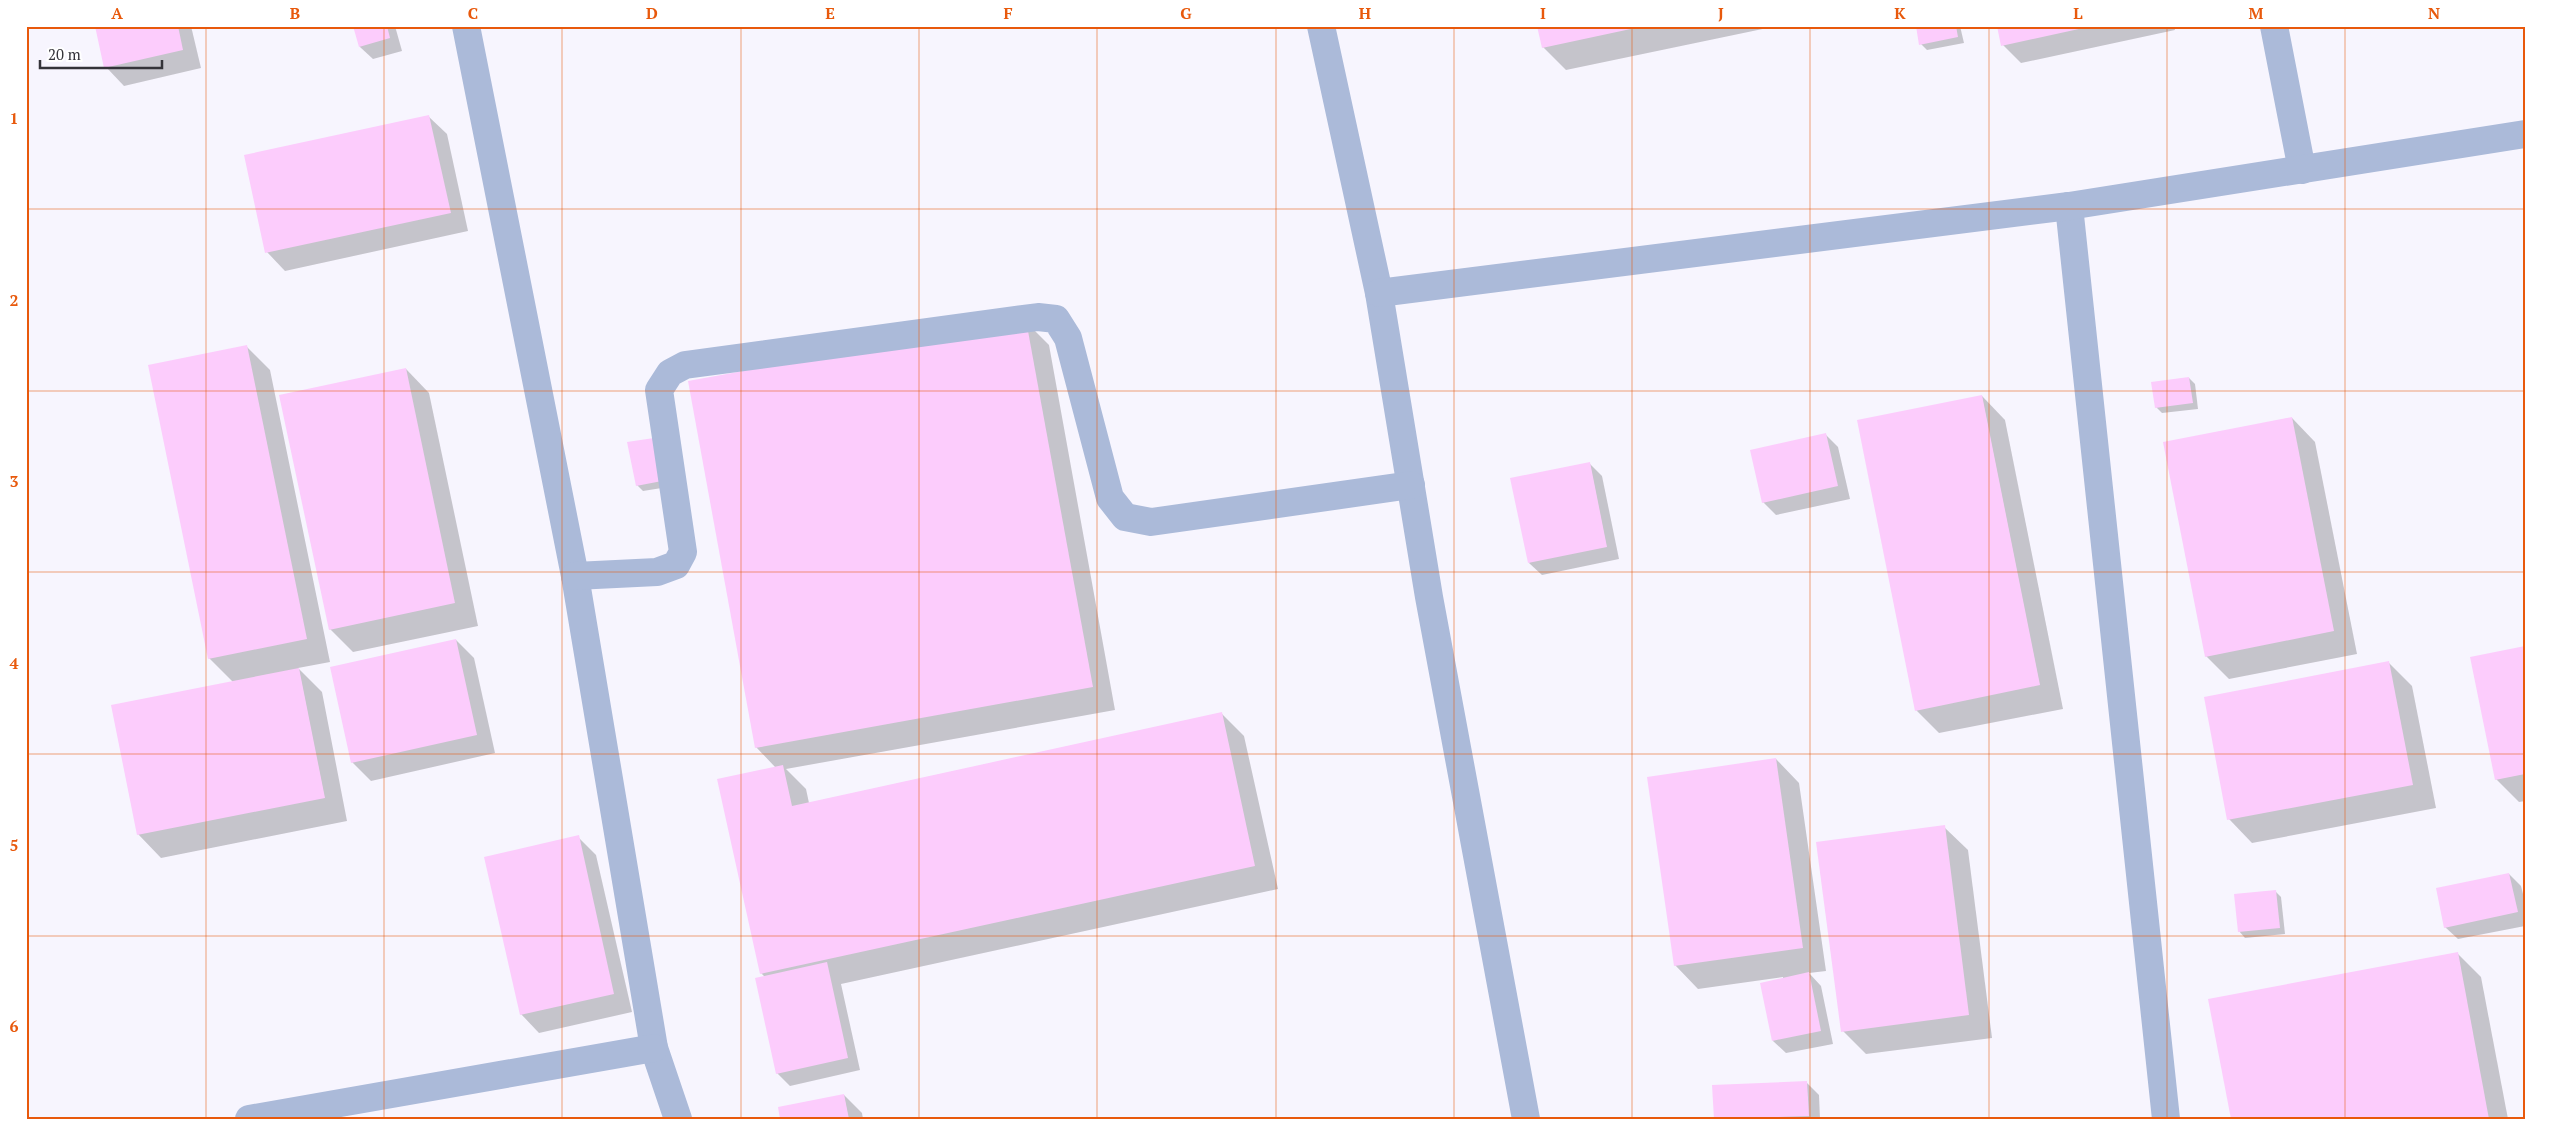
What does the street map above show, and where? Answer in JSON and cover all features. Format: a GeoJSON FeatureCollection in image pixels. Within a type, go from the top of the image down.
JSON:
{"type":"FeatureCollection","features":[{"type":"Feature","properties":{"kind":"street"},"geometry":{"type":"LineString","coordinates":[[466,26],[576,576],[654,1048],[678,1119]]}},
{"type":"Feature","properties":{"kind":"street"},"geometry":{"type":"LineString","coordinates":[[1321,26],[1379,293],[1430,607],[1526,1119]]}},
{"type":"Feature","properties":{"kind":"street"},"geometry":{"type":"LineString","coordinates":[[2274,26],[2302,170]]}},
{"type":"Feature","properties":{"kind":"street"},"geometry":{"type":"LineString","coordinates":[[1379,293],[2069,206],[2525,134]]}},
{"type":"Feature","properties":{"kind":"street"},"geometry":{"type":"LineString","coordinates":[[2069,206],[2166,1119]]}},
{"type":"Feature","properties":{"kind":"street"},"geometry":{"type":"LineString","coordinates":[[576,576],[657,572],[676,565],[683,552],[659,390],[670,373],[685,365],[1038,317],[1056,319],[1068,338],[1110,498],[1125,517],[1151,522],[1411,485]]}},
{"type":"Feature","properties":{"kind":"street"},"geometry":{"type":"LineString","coordinates":[[249,1119],[654,1048]]}},
{"type":"Feature","properties":{"kind":"building"},"geometry":{"type":"Polygon","coordinates":[[[95,26],[178,26],[183,50],[104,68],[95,26]]]}},
{"type":"Feature","properties":{"kind":"building"},"geometry":{"type":"Polygon","coordinates":[[[353,26],[387,26],[390,38],[359,47],[353,26]]]}},
{"type":"Feature","properties":{"kind":"building"},"geometry":{"type":"Polygon","coordinates":[[[1537,26],[1640,26],[1640,27],[1542,48],[1537,26]]]}},
{"type":"Feature","properties":{"kind":"building"},"geometry":{"type":"Polygon","coordinates":[[[1916,26],[1956,26],[1958,37],[1919,45],[1916,26]]]}},
{"type":"Feature","properties":{"kind":"building"},"geometry":{"type":"Polygon","coordinates":[[[1997,26],[2088,26],[2088,27],[2001,46],[1997,26]]]}},
{"type":"Feature","properties":{"kind":"building"},"geometry":{"type":"Polygon","coordinates":[[[429,115],[451,213],[265,253],[244,155],[429,115]]]}},
{"type":"Feature","properties":{"kind":"building"},"geometry":{"type":"Polygon","coordinates":[[[1026,320],[1093,687],[755,748],[688,381],[1026,320]]]}},
{"type":"Feature","properties":{"kind":"building"},"geometry":{"type":"Polygon","coordinates":[[[247,345],[307,639],[208,659],[148,365],[247,345]]]}},
{"type":"Feature","properties":{"kind":"building"},"geometry":{"type":"Polygon","coordinates":[[[406,368],[455,603],[329,630],[279,395],[406,368]]]}},
{"type":"Feature","properties":{"kind":"building"},"geometry":{"type":"Polygon","coordinates":[[[2189,377],[2193,403],[2155,408],[2151,382],[2189,377]]]}},
{"type":"Feature","properties":{"kind":"building"},"geometry":{"type":"Polygon","coordinates":[[[1982,395],[2040,685],[1915,711],[1857,420],[1982,395]]]}},
{"type":"Feature","properties":{"kind":"building"},"geometry":{"type":"Polygon","coordinates":[[[2292,417],[2334,631],[2205,657],[2163,442],[2292,417]]]}},
{"type":"Feature","properties":{"kind":"building"},"geometry":{"type":"Polygon","coordinates":[[[1826,433],[1838,486],[1762,503],[1750,450],[1826,433]]]}},
{"type":"Feature","properties":{"kind":"building"},"geometry":{"type":"Polygon","coordinates":[[[654,438],[662,481],[636,486],[627,442],[654,438]]]}},
{"type":"Feature","properties":{"kind":"building"},"geometry":{"type":"Polygon","coordinates":[[[1590,462],[1607,547],[1528,563],[1510,478],[1590,462]]]}},
{"type":"Feature","properties":{"kind":"building"},"geometry":{"type":"Polygon","coordinates":[[[456,639],[477,735],[351,763],[330,667],[456,639]]]}},
{"type":"Feature","properties":{"kind":"building"},"geometry":{"type":"Polygon","coordinates":[[[2525,646],[2525,774],[2495,780],[2470,657],[2525,646]]]}},
{"type":"Feature","properties":{"kind":"building"},"geometry":{"type":"Polygon","coordinates":[[[2389,661],[2413,785],[2227,820],[2204,697],[2389,661]]]}},
{"type":"Feature","properties":{"kind":"building"},"geometry":{"type":"Polygon","coordinates":[[[299,668],[325,798],[137,835],[111,705],[299,668]]]}},
{"type":"Feature","properties":{"kind":"building"},"geometry":{"type":"Polygon","coordinates":[[[1222,712],[1255,866],[760,974],[717,779],[783,765],[792,806],[1222,712]]]}},
{"type":"Feature","properties":{"kind":"building"},"geometry":{"type":"Polygon","coordinates":[[[1776,758],[1803,948],[1674,966],[1647,777],[1776,758]]]}},
{"type":"Feature","properties":{"kind":"building"},"geometry":{"type":"Polygon","coordinates":[[[1945,825],[1969,1015],[1841,1032],[1816,842],[1945,825]]]}},
{"type":"Feature","properties":{"kind":"building"},"geometry":{"type":"Polygon","coordinates":[[[579,835],[614,994],[520,1015],[484,857],[579,835]]]}},
{"type":"Feature","properties":{"kind":"building"},"geometry":{"type":"Polygon","coordinates":[[[2509,873],[2518,912],[2444,928],[2436,888],[2509,873]]]}},
{"type":"Feature","properties":{"kind":"building"},"geometry":{"type":"Polygon","coordinates":[[[2276,890],[2280,928],[2238,932],[2234,894],[2276,890]]]}},
{"type":"Feature","properties":{"kind":"building"},"geometry":{"type":"Polygon","coordinates":[[[2458,952],[2489,1119],[2231,1119],[2208,999],[2458,952]]]}},
{"type":"Feature","properties":{"kind":"building"},"geometry":{"type":"Polygon","coordinates":[[[827,962],[848,1058],[776,1074],[755,978],[827,962]]]}},
{"type":"Feature","properties":{"kind":"building"},"geometry":{"type":"Polygon","coordinates":[[[1809,972],[1821,1031],[1772,1041],[1760,983],[1809,972]]]}},
{"type":"Feature","properties":{"kind":"building"},"geometry":{"type":"Polygon","coordinates":[[[1807,1081],[1809,1116],[1714,1119],[1712,1085],[1807,1081]]]}},
{"type":"Feature","properties":{"kind":"building"},"geometry":{"type":"Polygon","coordinates":[[[844,1094],[849,1119],[780,1119],[778,1107],[844,1094]]]}}]}
